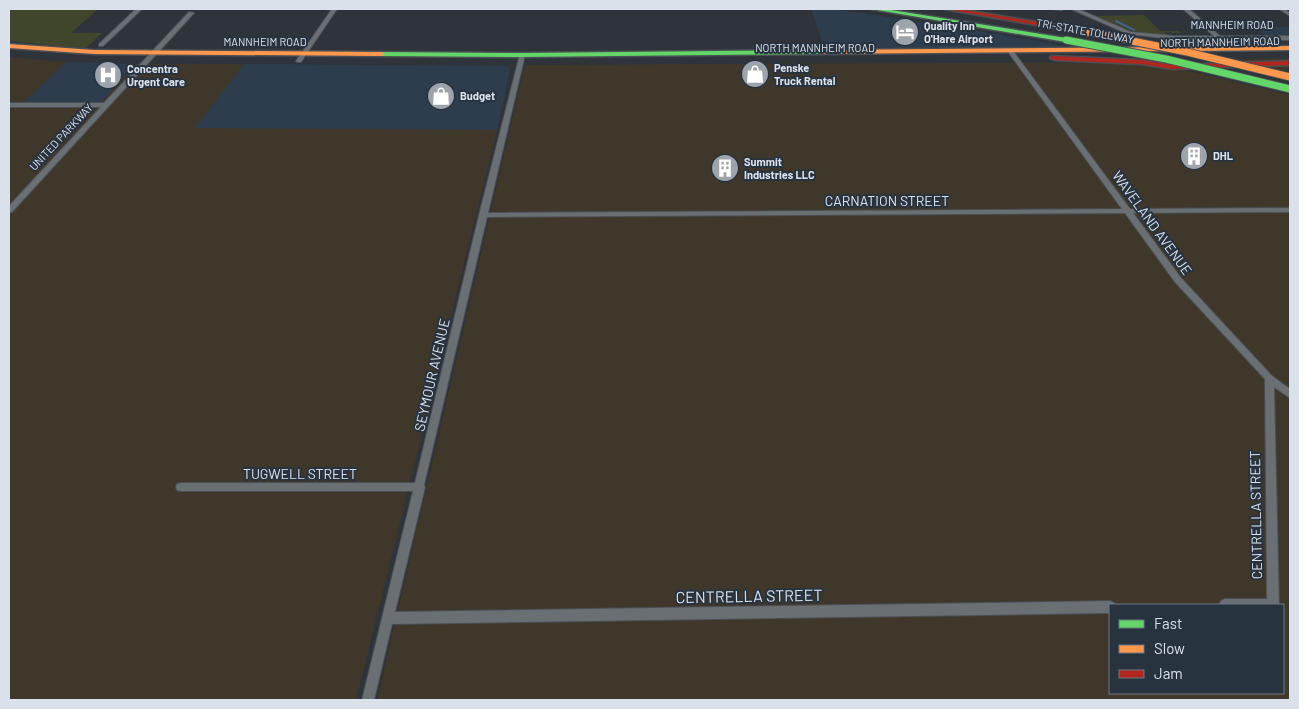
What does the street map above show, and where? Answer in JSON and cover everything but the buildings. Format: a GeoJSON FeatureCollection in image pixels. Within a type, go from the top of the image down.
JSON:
{"type":"FeatureCollection","features":[{"type":"Feature","properties":{"kind":"main road","name":"TRI-STATE TOLLWAY"},"geometry":{"type":"LineString","coordinates":[[874,9],[1066,40],[1166,59],[1290,89]]}},
{"type":"Feature","properties":{"kind":"main road","name":"TRI-STATE TOLLWAY"},"geometry":{"type":"LineString","coordinates":[[948,9],[1087,32],[1187,52],[1290,77]]}},
{"type":"Feature","properties":{"kind":"main road","name":"NORTH MANNHEIM ROAD"},"geometry":{"type":"LineString","coordinates":[[521,59],[1014,55],[1174,43],[1290,54]]}},
{"type":"Feature","properties":{"kind":"main road","name":"MANNHEIM ROAD"},"geometry":{"type":"LineString","coordinates":[[9,46],[150,57]]}},
{"type":"Feature","properties":{"kind":"main road","name":"NORTH MANNHEIM ROAD"},"geometry":{"type":"LineString","coordinates":[[1014,55],[1054,58],[1145,56],[1290,48]]}},
{"type":"Feature","properties":{"kind":"main road","name":"MANNHEIM ROAD"},"geometry":{"type":"LineString","coordinates":[[9,54],[80,59],[150,57],[521,59]]}},
{"type":"Feature","properties":{"kind":"main road"},"geometry":{"type":"LineString","coordinates":[[1145,56],[1153,62],[1172,67]]}},
{"type":"Feature","properties":{"kind":"main road"},"geometry":{"type":"LineString","coordinates":[[1054,58],[1141,62],[1172,67],[1290,63]]}},
{"type":"Feature","properties":{"kind":"street"},"geometry":{"type":"LineString","coordinates":[[101,45],[140,9]]}},
{"type":"Feature","properties":{"kind":"street"},"geometry":{"type":"LineString","coordinates":[[302,58],[334,9]]}},
{"type":"Feature","properties":{"kind":"street","name":"MANNHEIM ROAD"},"geometry":{"type":"LineString","coordinates":[[1074,9],[1130,33],[1174,43],[1219,38],[1290,38]]}},
{"type":"Feature","properties":{"kind":"street"},"geometry":{"type":"LineString","coordinates":[[1186,9],[1219,38]]}},
{"type":"Feature","properties":{"kind":"street"},"geometry":{"type":"LineString","coordinates":[[1281,9],[1290,16]]}},
{"type":"Feature","properties":{"kind":"street","name":"UNITED PARKWAY"},"geometry":{"type":"LineString","coordinates":[[9,210],[191,13]]}},
{"type":"Feature","properties":{"kind":"street","name":"WAVELAND AVENUE"},"geometry":{"type":"LineString","coordinates":[[1014,55],[1178,280],[1269,378],[1290,394]]}},
{"type":"Feature","properties":{"kind":"street","name":"SEYMOUR AVENUE"},"geometry":{"type":"LineString","coordinates":[[368,700],[521,59]]}},
{"type":"Feature","properties":{"kind":"street"},"geometry":{"type":"LineString","coordinates":[[9,105],[105,105]]}},
{"type":"Feature","properties":{"kind":"street","name":"CARNATION STREET"},"geometry":{"type":"LineString","coordinates":[[483,216],[1290,210]]}},
{"type":"Feature","properties":{"kind":"street","name":"CENTRELLA STREET"},"geometry":{"type":"LineString","coordinates":[[1269,378],[1273,604]]}},
{"type":"Feature","properties":{"kind":"street","name":"TUGWELL STREET"},"geometry":{"type":"LineString","coordinates":[[181,487],[420,487]]}},
{"type":"Feature","properties":{"kind":"street","name":"CENTRELLA STREET"},"geometry":{"type":"LineString","coordinates":[[389,618],[1109,607]]}},
{"type":"Feature","properties":{"kind":"shaded area"},"geometry":{"type":"Polygon","coordinates":[[[811,9],[832,9],[931,23],[1066,46],[825,49],[811,9]]]}},
{"type":"Feature","properties":{"kind":"shaded area"},"geometry":{"type":"Polygon","coordinates":[[[1254,27],[1290,27],[1290,35],[1264,35],[1254,27]]]}},
{"type":"Feature","properties":{"kind":"shaded area"},"geometry":{"type":"Polygon","coordinates":[[[9,57],[66,62],[24,102],[101,102],[136,64],[244,64],[195,128],[497,130],[356,700],[9,700],[9,57]]]}},
{"type":"Feature","properties":{"kind":"shaded area"},"geometry":{"type":"Polygon","coordinates":[[[1290,58],[1290,72],[1238,59],[1290,58]]]}},
{"type":"Feature","properties":{"kind":"shaded area"},"geometry":{"type":"Polygon","coordinates":[[[66,62],[136,64],[101,102],[23,102],[66,62]]]}},
{"type":"Feature","properties":{"kind":"shaded area"},"geometry":{"type":"Polygon","coordinates":[[[1151,62],[1290,95],[1290,700],[377,700],[525,65],[1151,62]]]}},
{"type":"Feature","properties":{"kind":"shaded area"},"geometry":{"type":"Polygon","coordinates":[[[244,64],[507,66],[510,71],[497,130],[194,128],[244,64]]]}},
{"type":"Feature","properties":{"kind":"green space"},"geometry":{"type":"Polygon","coordinates":[[[9,9],[98,9],[71,33],[102,33],[85,49],[9,41],[9,9]]]}},
{"type":"Feature","properties":{"kind":"green space"},"geometry":{"type":"Polygon","coordinates":[[[1144,15],[1160,31],[1178,31],[1182,34],[1165,32],[1166,34],[1147,34],[1122,27],[1097,16],[1144,15]]]}},
{"type":"Feature","properties":{"kind":"green space"},"geometry":{"type":"Polygon","coordinates":[[[1185,40],[1237,40],[1253,44],[1188,44],[1184,42],[1185,40]]]}},
{"type":"Feature","properties":{"kind":"waterway"},"geometry":{"type":"LineString","coordinates":[[1052,9],[1062,10]]}},
{"type":"Feature","properties":{"kind":"waterway"},"geometry":{"type":"LineString","coordinates":[[1116,21],[1134,30]]}},
{"type":"Feature","properties":{"kind":"traffic: fast"},"geometry":{"type":"LineString","coordinates":[[874,9],[1066,40]]}},
{"type":"Feature","properties":{"kind":"traffic: fast"},"geometry":{"type":"LineString","coordinates":[[1066,40],[1166,59],[1290,89]]}},
{"type":"Feature","properties":{"kind":"traffic: fast"},"geometry":{"type":"LineString","coordinates":[[381,54],[522,55],[820,52]]}},
{"type":"Feature","properties":{"kind":"traffic: slow"},"geometry":{"type":"LineString","coordinates":[[1087,32],[1187,52],[1290,77]]}},
{"type":"Feature","properties":{"kind":"traffic: slow"},"geometry":{"type":"LineString","coordinates":[[9,46],[94,52],[381,54]]}},
{"type":"Feature","properties":{"kind":"traffic: slow"},"geometry":{"type":"LineString","coordinates":[[820,52],[1290,48]]}},
{"type":"Feature","properties":{"kind":"traffic: jam"},"geometry":{"type":"LineString","coordinates":[[948,9],[1087,32]]}},
{"type":"Feature","properties":{"kind":"traffic: jam"},"geometry":{"type":"LineString","coordinates":[[1054,58],[1141,62],[1172,67],[1290,63]]}},
{"type":"Feature","properties":{"kind":"place","name":"Quality Inn O'Hare Airport"},"geometry":{"type":"Point","coordinates":[905,32]}},
{"type":"Feature","properties":{"kind":"place","name":"Penske Truck Rental"},"geometry":{"type":"Point","coordinates":[755,74]}},
{"type":"Feature","properties":{"kind":"place","name":"Concentra Urgent Care"},"geometry":{"type":"Point","coordinates":[108,75]}},
{"type":"Feature","properties":{"kind":"place","name":"Budget"},"geometry":{"type":"Point","coordinates":[441,96]}},
{"type":"Feature","properties":{"kind":"place","name":"DHL"},"geometry":{"type":"Point","coordinates":[1194,156]}},
{"type":"Feature","properties":{"kind":"place","name":"Summit Industries LLC"},"geometry":{"type":"Point","coordinates":[725,168]}}]}
